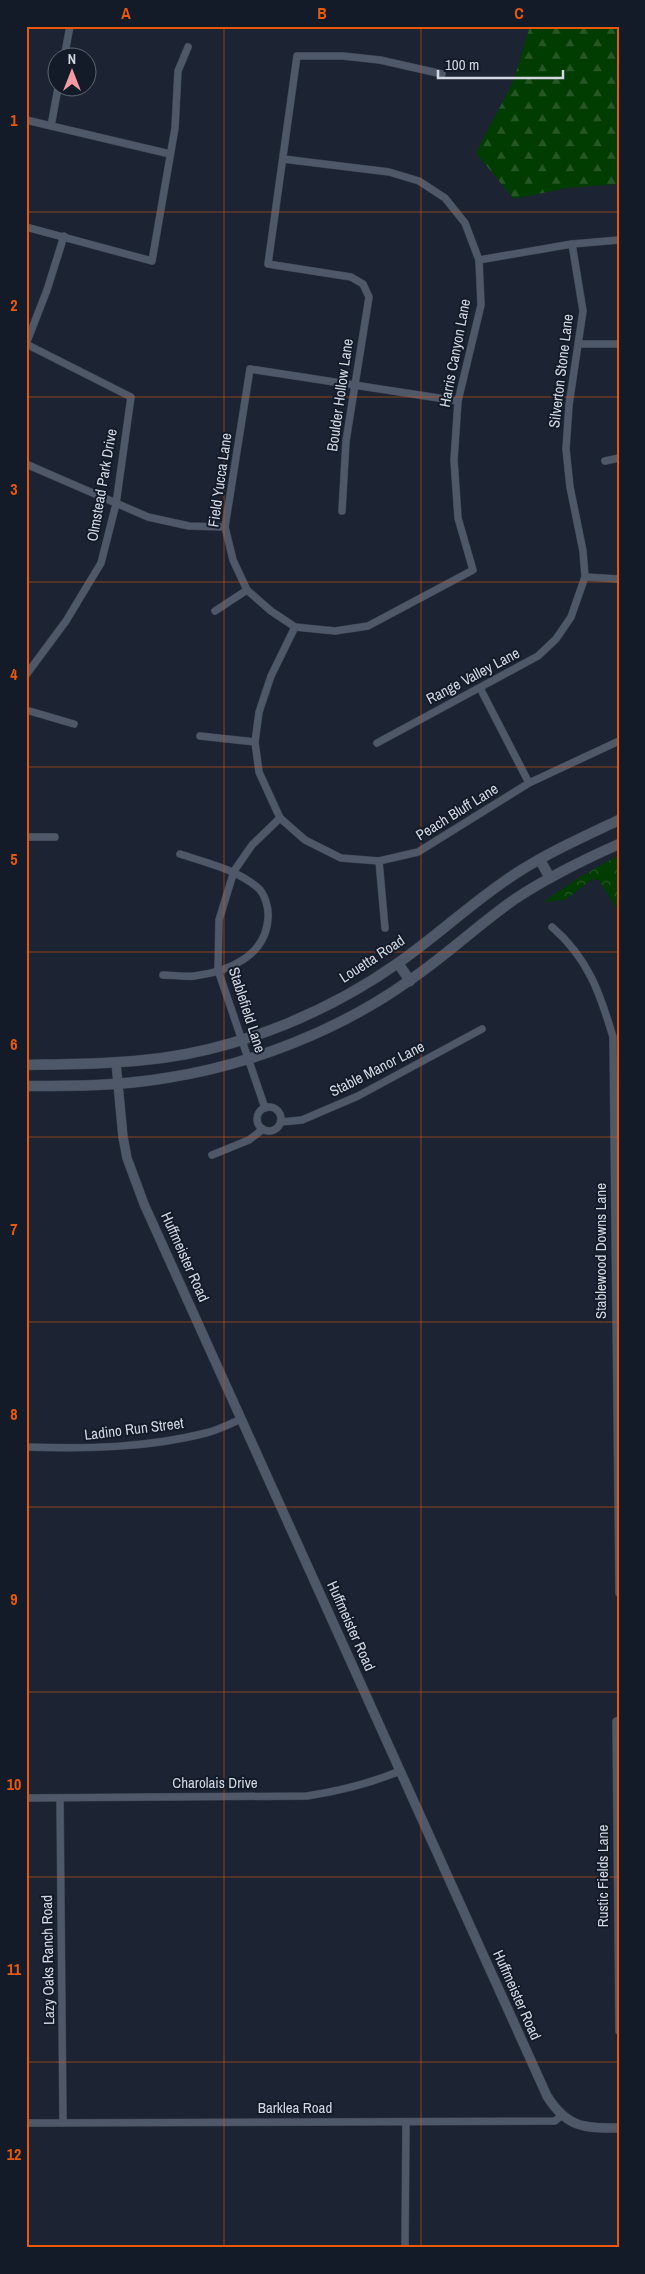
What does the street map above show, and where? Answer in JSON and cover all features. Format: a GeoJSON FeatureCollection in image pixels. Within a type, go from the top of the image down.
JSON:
{"type":"FeatureCollection","features":[{"type":"Feature","properties":{"kind":"main road","name":"Louetta Road"},"geometry":{"type":"LineString","coordinates":[[116,1063],[164,1058],[241,1039],[319,1009],[398,963],[504,882],[540,860],[619,820]]}},
{"type":"Feature","properties":{"kind":"main road"},"geometry":{"type":"LineString","coordinates":[[26,1086],[117,1084],[176,1076],[248,1058],[328,1027],[368,1007],[410,981],[516,899],[550,878],[619,844]]}},
{"type":"Feature","properties":{"kind":"main road"},"geometry":{"type":"LineString","coordinates":[[540,860],[550,878]]}},
{"type":"Feature","properties":{"kind":"main road"},"geometry":{"type":"LineString","coordinates":[[398,963],[410,981]]}},
{"type":"Feature","properties":{"kind":"main road"},"geometry":{"type":"LineString","coordinates":[[26,1065],[116,1063]]}},
{"type":"Feature","properties":{"kind":"street"},"geometry":{"type":"LineString","coordinates":[[66,48],[70,26]]}},
{"type":"Feature","properties":{"kind":"street"},"geometry":{"type":"LineString","coordinates":[[26,227],[152,261],[175,128],[178,71],[188,47]]}},
{"type":"Feature","properties":{"kind":"street"},"geometry":{"type":"LineString","coordinates":[[283,159],[297,56],[343,56],[380,60],[442,74]]}},
{"type":"Feature","properties":{"kind":"street"},"geometry":{"type":"LineString","coordinates":[[51,126],[56,98]]}},
{"type":"Feature","properties":{"kind":"street"},"geometry":{"type":"LineString","coordinates":[[26,120],[170,154]]}},
{"type":"Feature","properties":{"kind":"street","name":"Harris Canyon Lane"},"geometry":{"type":"LineString","coordinates":[[283,159],[389,172],[419,181],[445,198],[465,223],[480,260],[481,304],[458,401],[454,460],[458,518],[473,570],[368,626],[335,631],[295,627]]}},
{"type":"Feature","properties":{"kind":"street","name":"Boulder Hollow Lane"},"geometry":{"type":"LineString","coordinates":[[283,159],[268,264],[351,277],[364,284],[369,297],[346,441],[342,511]]}},
{"type":"Feature","properties":{"kind":"street"},"geometry":{"type":"LineString","coordinates":[[26,344],[47,290],[64,236]]}},
{"type":"Feature","properties":{"kind":"street"},"geometry":{"type":"LineString","coordinates":[[480,260],[572,244],[619,240]]}},
{"type":"Feature","properties":{"kind":"street","name":"Silverton Stone Lane"},"geometry":{"type":"LineString","coordinates":[[571,618],[585,577],[584,551],[570,487],[566,449],[569,405],[583,311],[572,244]]}},
{"type":"Feature","properties":{"kind":"street","name":"Olmstead Park Drive"},"geometry":{"type":"LineString","coordinates":[[26,344],[131,397],[116,504],[101,563],[66,621],[26,674]]}},
{"type":"Feature","properties":{"kind":"street"},"geometry":{"type":"LineString","coordinates":[[579,344],[619,344]]}},
{"type":"Feature","properties":{"kind":"street","name":"Field Yucca Lane"},"geometry":{"type":"LineString","coordinates":[[295,627],[270,611],[247,590],[233,560],[225,527],[250,369],[355,385]]}},
{"type":"Feature","properties":{"kind":"street"},"geometry":{"type":"LineString","coordinates":[[355,385],[458,401]]}},
{"type":"Feature","properties":{"kind":"street"},"geometry":{"type":"LineString","coordinates":[[605,461],[619,458]]}},
{"type":"Feature","properties":{"kind":"street"},"geometry":{"type":"LineString","coordinates":[[26,464],[116,504],[148,516],[189,526],[225,527]]}},
{"type":"Feature","properties":{"kind":"street"},"geometry":{"type":"LineString","coordinates":[[585,577],[619,580]]}},
{"type":"Feature","properties":{"kind":"street"},"geometry":{"type":"LineString","coordinates":[[216,611],[247,590]]}},
{"type":"Feature","properties":{"kind":"street","name":"Range Valley Lane"},"geometry":{"type":"LineString","coordinates":[[377,743],[538,656],[556,639],[571,618]]}},
{"type":"Feature","properties":{"kind":"street"},"geometry":{"type":"LineString","coordinates":[[280,818],[259,772],[255,742],[259,712],[270,676],[295,627]]}},
{"type":"Feature","properties":{"kind":"street"},"geometry":{"type":"LineString","coordinates":[[480,688],[529,783]]}},
{"type":"Feature","properties":{"kind":"street"},"geometry":{"type":"LineString","coordinates":[[26,710],[74,724]]}},
{"type":"Feature","properties":{"kind":"street"},"geometry":{"type":"LineString","coordinates":[[200,736],[255,742]]}},
{"type":"Feature","properties":{"kind":"street","name":"Peach Bluff Lane"},"geometry":{"type":"LineString","coordinates":[[280,818],[305,840],[341,858],[379,861],[418,852],[529,783],[619,741]]}},
{"type":"Feature","properties":{"kind":"street","name":"Stablefield Lane"},"geometry":{"type":"LineString","coordinates":[[265,1108],[218,970],[219,920],[234,872],[252,845],[280,818]]}},
{"type":"Feature","properties":{"kind":"street"},"geometry":{"type":"LineString","coordinates":[[26,837],[55,837]]}},
{"type":"Feature","properties":{"kind":"street"},"geometry":{"type":"LineString","coordinates":[[164,975],[194,976],[235,965],[256,951],[268,932],[269,909],[259,888],[234,872],[180,854]]}},
{"type":"Feature","properties":{"kind":"street"},"geometry":{"type":"LineString","coordinates":[[379,861],[385,928]]}},
{"type":"Feature","properties":{"kind":"street","name":"Stablewood Downs Lane"},"geometry":{"type":"LineString","coordinates":[[552,927],[563,936],[587,967],[599,991],[616,1037],[619,1593]]}},
{"type":"Feature","properties":{"kind":"street","name":"Stable Manor Lane"},"geometry":{"type":"LineString","coordinates":[[281,1122],[302,1120],[358,1096],[482,1029]]}},
{"type":"Feature","properties":{"kind":"street","name":"Huffmeister Road"},"geometry":{"type":"LineString","coordinates":[[116,1063],[123,1137],[133,1176],[547,2096],[561,2116]]}},
{"type":"Feature","properties":{"kind":"street"},"geometry":{"type":"LineString","coordinates":[[212,1155],[249,1140],[263,1129],[274,1130],[281,1122],[278,1111],[265,1108],[261,1111],[258,1119],[263,1129]]}},
{"type":"Feature","properties":{"kind":"street","name":"Ladino Run Street"},"geometry":{"type":"LineString","coordinates":[[26,1448],[86,1449],[164,1441],[207,1432],[241,1419]]}},
{"type":"Feature","properties":{"kind":"street","name":"Rustic Fields Lane"},"geometry":{"type":"LineString","coordinates":[[617,1721],[619,2032]]}},
{"type":"Feature","properties":{"kind":"street","name":"Charolais Drive"},"geometry":{"type":"LineString","coordinates":[[26,1798],[306,1796],[344,1790],[377,1781],[400,1771]]}},
{"type":"Feature","properties":{"kind":"street","name":"Lazy Oaks Ranch Road"},"geometry":{"type":"LineString","coordinates":[[60,1798],[63,2122]]}},
{"type":"Feature","properties":{"kind":"street"},"geometry":{"type":"LineString","coordinates":[[561,2116],[570,2122],[585,2126],[619,2128]]}},
{"type":"Feature","properties":{"kind":"street","name":"Barklea Road"},"geometry":{"type":"LineString","coordinates":[[26,2123],[555,2121],[561,2116]]}},
{"type":"Feature","properties":{"kind":"street"},"geometry":{"type":"LineString","coordinates":[[406,2122],[406,2248]]}},
{"type":"Feature","properties":{"kind":"green space"},"geometry":{"type":"Polygon","coordinates":[[[530,26],[619,26],[619,184],[567,188],[514,199],[476,153],[513,82],[530,26]]]}},
{"type":"Feature","properties":{"kind":"green space"},"geometry":{"type":"Polygon","coordinates":[[[619,855],[619,912],[599,880],[592,879],[565,900],[543,902],[577,879],[619,855]]]}}]}
